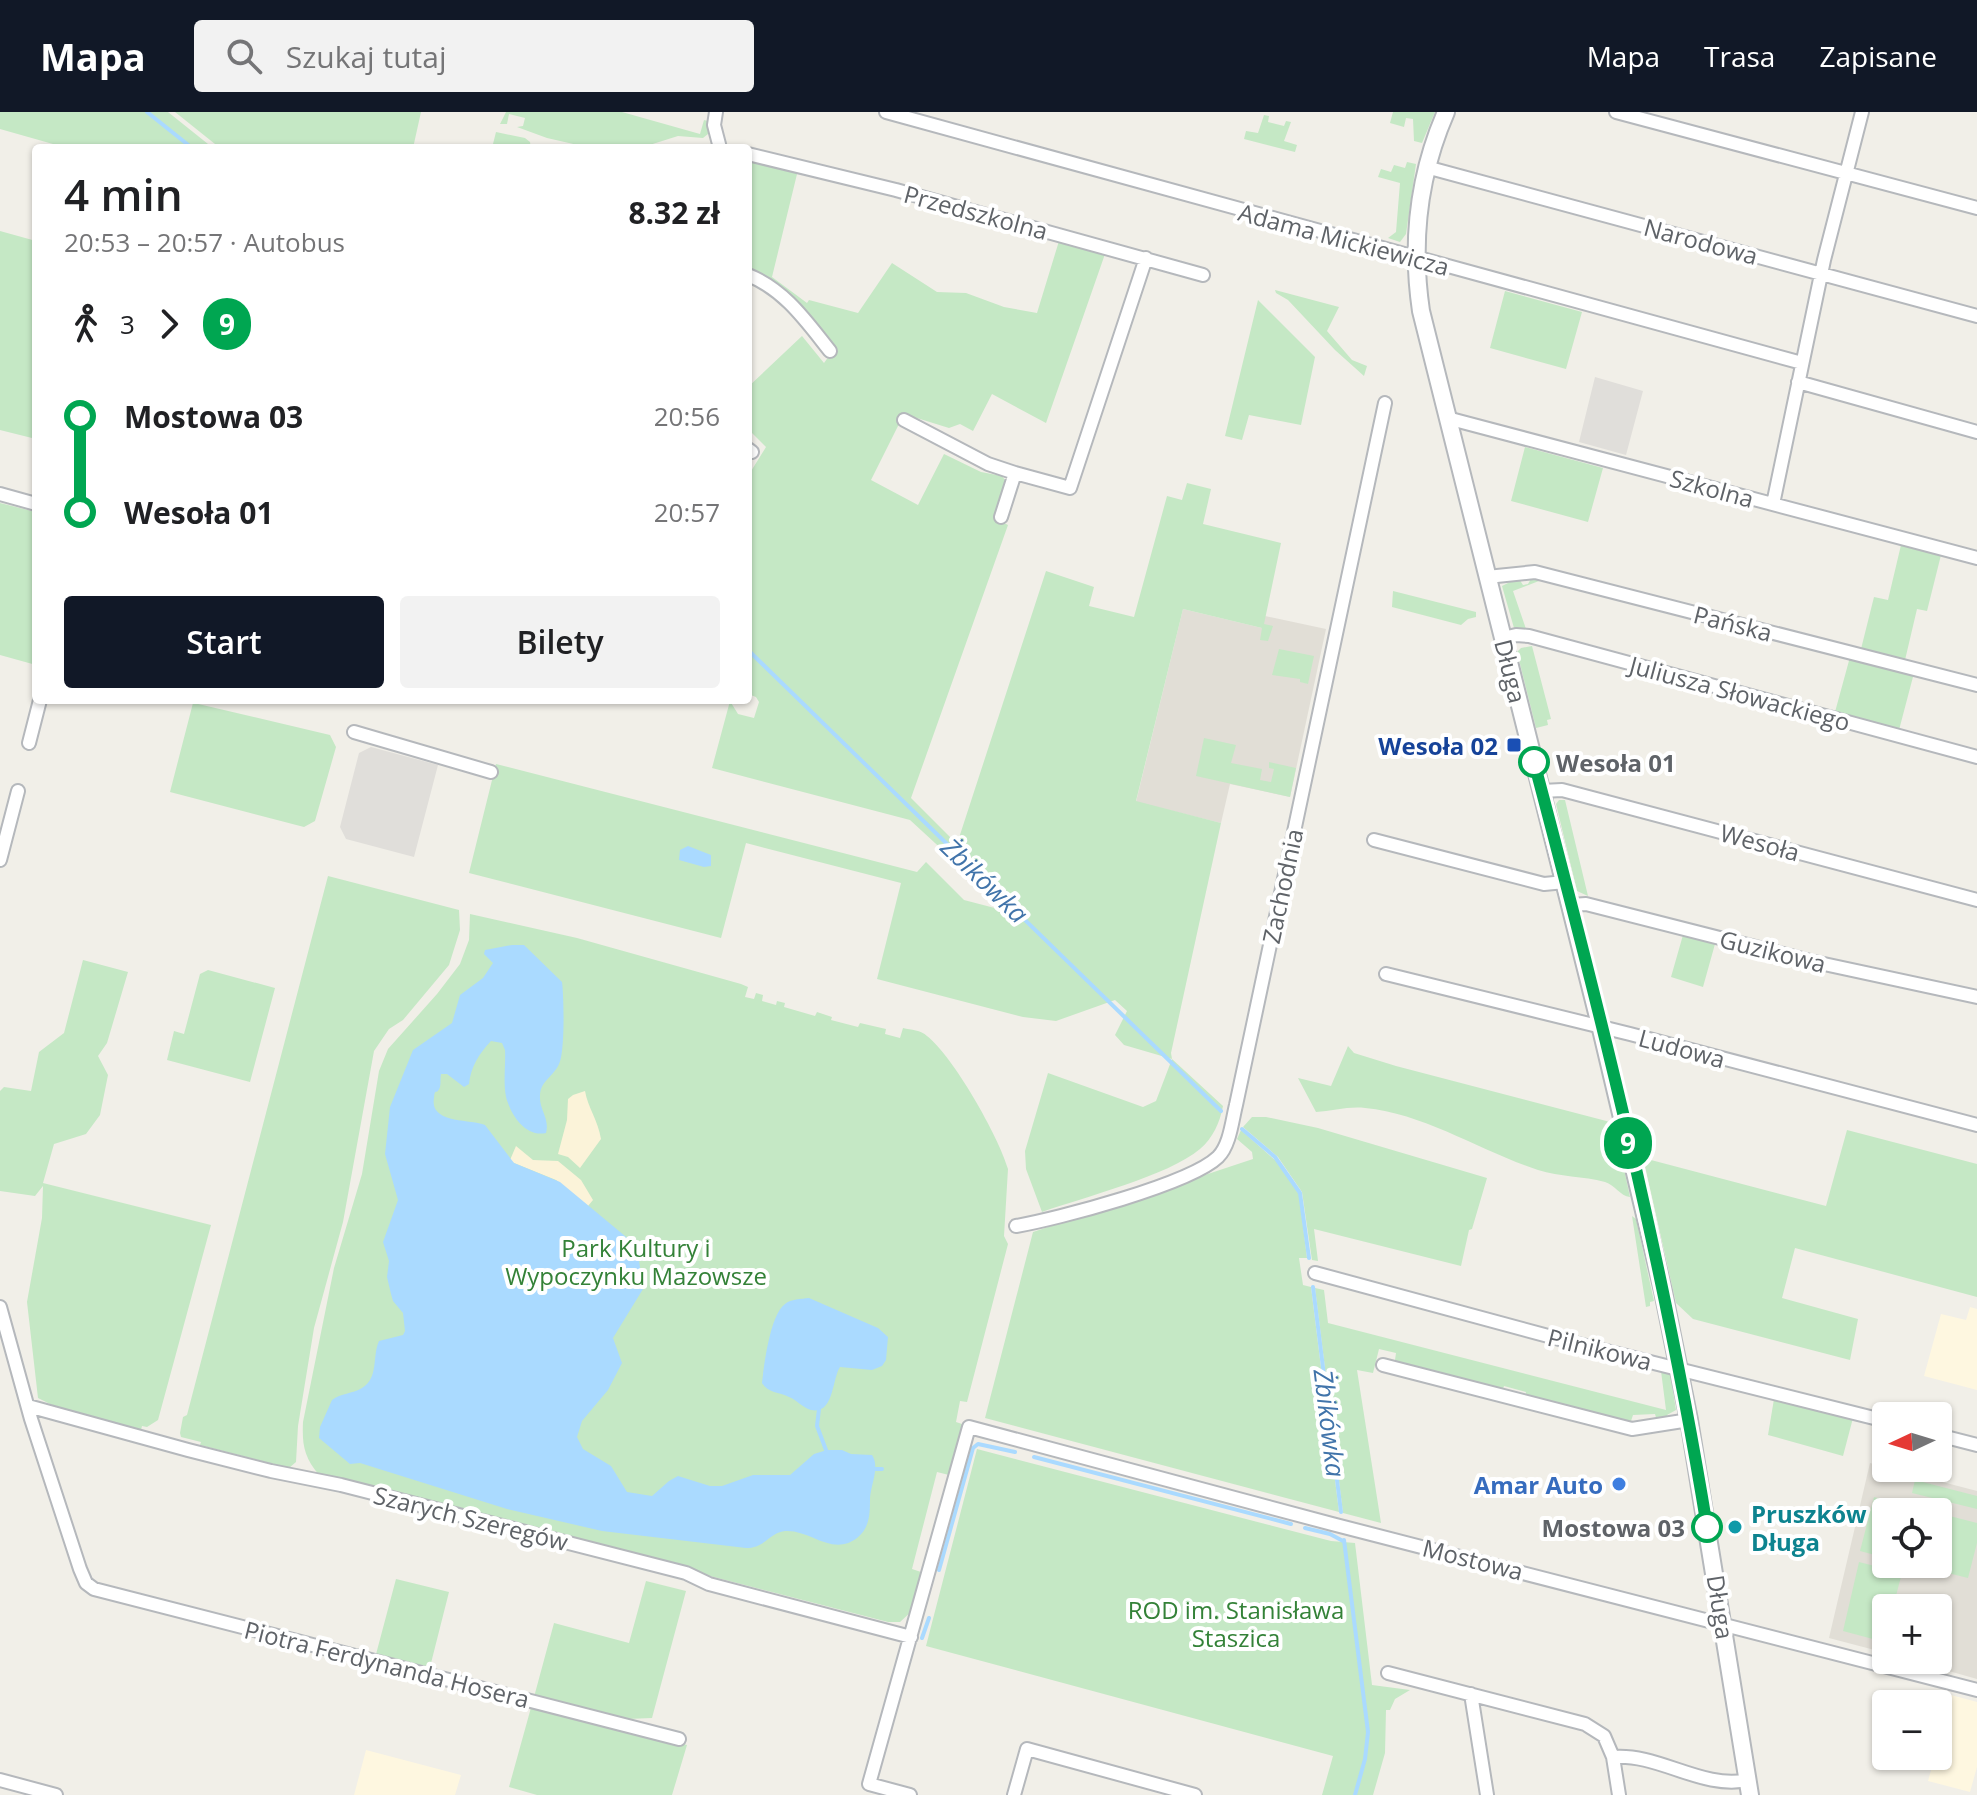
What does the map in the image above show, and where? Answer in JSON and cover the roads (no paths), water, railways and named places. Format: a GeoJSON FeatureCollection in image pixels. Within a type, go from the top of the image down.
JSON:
{"type":"FeatureCollection","features":[{"type":"Feature","properties":{"kind":"street"},"geometry":{"type":"LineString","coordinates":[[716,112],[714,125],[722,144]]}},
{"type":"Feature","properties":{"kind":"street","name":"Adama Mickiewicza"},"geometry":{"type":"LineString","coordinates":[[886,112],[1802,363]]}},
{"type":"Feature","properties":{"kind":"street","name":"Długa"},"geometry":{"type":"LineString","coordinates":[[1446,112],[1426,167],[1419,206],[1416,259],[1421,311],[1571,905],[1679,1368],[1749,1788]]}},
{"type":"Feature","properties":{"kind":"street"},"geometry":{"type":"LineString","coordinates":[[1616,112],[1977,208]]}},
{"type":"Feature","properties":{"kind":"street"},"geometry":{"type":"LineString","coordinates":[[1773,504],[1822,274],[1862,112]]}},
{"type":"Feature","properties":{"kind":"street","name":"Przedszkolna"},"geometry":{"type":"LineString","coordinates":[[752,155],[1203,275]]}},
{"type":"Feature","properties":{"kind":"street","name":"Narodowa"},"geometry":{"type":"LineString","coordinates":[[1426,167],[1977,316]]}},
{"type":"Feature","properties":{"kind":"street"},"geometry":{"type":"LineString","coordinates":[[904,420],[988,464],[1070,488],[1146,258]]}},
{"type":"Feature","properties":{"kind":"street"},"geometry":{"type":"LineString","coordinates":[[752,277],[784,297],[830,351]]}},
{"type":"Feature","properties":{"kind":"street"},"geometry":{"type":"LineString","coordinates":[[1798,382],[1977,432]]}},
{"type":"Feature","properties":{"kind":"street","name":"Zachodnia"},"geometry":{"type":"LineString","coordinates":[[1016,1226],[1052,1220],[1181,1178],[1205,1167],[1220,1154],[1229,1134],[1385,403]]}},
{"type":"Feature","properties":{"kind":"street","name":"Szkolna"},"geometry":{"type":"LineString","coordinates":[[1447,418],[1977,558]]}},
{"type":"Feature","properties":{"kind":"street"},"geometry":{"type":"LineString","coordinates":[[1001,517],[1020,475]]}},
{"type":"Feature","properties":{"kind":"street"},"geometry":{"type":"LineString","coordinates":[[0,494],[32,503]]}},
{"type":"Feature","properties":{"kind":"street","name":"Pańska"},"geometry":{"type":"LineString","coordinates":[[1487,577],[1535,572],[1977,685]]}},
{"type":"Feature","properties":{"kind":"street","name":"Juliusza Słowackiego"},"geometry":{"type":"LineString","coordinates":[[1503,638],[1529,636],[1977,757]]}},
{"type":"Feature","properties":{"kind":"street"},"geometry":{"type":"LineString","coordinates":[[29,743],[39,704]]}},
{"type":"Feature","properties":{"kind":"street"},"geometry":{"type":"LineString","coordinates":[[354,732],[491,772]]}},
{"type":"Feature","properties":{"kind":"street","name":"Wesoła"},"geometry":{"type":"LineString","coordinates":[[1542,791],[1562,790],[1977,900]]}},
{"type":"Feature","properties":{"kind":"street"},"geometry":{"type":"LineString","coordinates":[[0,860],[18,791]]}},
{"type":"Feature","properties":{"kind":"street"},"geometry":{"type":"LineString","coordinates":[[1374,840],[1544,884],[1565,882]]}},
{"type":"Feature","properties":{"kind":"street","name":"Guzikowa"},"geometry":{"type":"LineString","coordinates":[[1571,905],[1586,904],[1810,961],[1977,997]]}},
{"type":"Feature","properties":{"kind":"street","name":"Ludowa"},"geometry":{"type":"LineString","coordinates":[[1386,974],[1977,1125]]}},
{"type":"Feature","properties":{"kind":"street","name":"Pilnikowa"},"geometry":{"type":"LineString","coordinates":[[1315,1273],[1872,1417]]}},
{"type":"Feature","properties":{"kind":"street"},"geometry":{"type":"LineString","coordinates":[[0,1307],[28,1406]]}},
{"type":"Feature","properties":{"kind":"street"},"geometry":{"type":"LineString","coordinates":[[1383,1365],[1632,1429],[1689,1420]]}},
{"type":"Feature","properties":{"kind":"street","name":"Piotra Ferdynanda Hosera"},"geometry":{"type":"LineString","coordinates":[[28,1406],[83,1578],[94,1589],[679,1739]]}},
{"type":"Feature","properties":{"kind":"street","name":"Szarych Szeregów"},"geometry":{"type":"LineString","coordinates":[[28,1406],[188,1450],[341,1485],[686,1573],[709,1584],[911,1637]]}},
{"type":"Feature","properties":{"kind":"street","name":"Mostowa"},"geometry":{"type":"LineString","coordinates":[[911,1637],[969,1427],[1977,1690]]}},
{"type":"Feature","properties":{"kind":"street"},"geometry":{"type":"LineString","coordinates":[[1952,1439],[1977,1445]]}},
{"type":"Feature","properties":{"kind":"street"},"geometry":{"type":"LineString","coordinates":[[910,1795],[869,1784],[911,1637]]}},
{"type":"Feature","properties":{"kind":"street"},"geometry":{"type":"LineString","coordinates":[[1388,1673],[1585,1724],[1604,1736],[1613,1757],[1619,1795]]}},
{"type":"Feature","properties":{"kind":"street"},"geometry":{"type":"LineString","coordinates":[[1471,1694],[1487,1795]]}},
{"type":"Feature","properties":{"kind":"street"},"geometry":{"type":"LineString","coordinates":[[1014,1795],[1027,1749],[1195,1795]]}},
{"type":"Feature","properties":{"kind":"street"},"geometry":{"type":"LineString","coordinates":[[1613,1757],[1630,1757],[1749,1788]]}},
{"type":"Feature","properties":{"kind":"street"},"geometry":{"type":"LineString","coordinates":[[0,1780],[56,1795]]}},
{"type":"Feature","properties":{"kind":"water"},"geometry":{"type":"Polygon","coordinates":[[[688,846],[711,855],[711,866],[679,860],[680,850],[688,846]]]}},
{"type":"Feature","properties":{"kind":"water"},"geometry":{"type":"Polygon","coordinates":[[[524,945],[562,982],[564,1024],[561,1058],[542,1086],[540,1096],[547,1123],[546,1133],[528,1130],[511,1109],[505,1091],[505,1050],[502,1043],[491,1041],[479,1056],[469,1084],[464,1087],[447,1074],[441,1074],[440,1087],[434,1094],[434,1106],[438,1112],[452,1119],[485,1125],[514,1163],[560,1182],[637,1246],[643,1289],[613,1338],[622,1363],[608,1390],[582,1421],[577,1437],[583,1449],[611,1466],[627,1492],[652,1496],[678,1476],[710,1486],[722,1486],[753,1475],[790,1475],[814,1454],[827,1450],[872,1455],[875,1470],[868,1520],[865,1530],[857,1538],[839,1545],[785,1531],[758,1546],[746,1548],[602,1531],[507,1509],[360,1463],[350,1464],[319,1438],[320,1427],[332,1400],[362,1388],[371,1379],[379,1341],[403,1335],[405,1331],[403,1313],[391,1294],[387,1277],[389,1261],[383,1242],[398,1200],[385,1154],[390,1107],[413,1050],[452,1023],[460,995],[483,978],[493,963],[484,954],[485,950],[524,945]]]}},
{"type":"Feature","properties":{"kind":"water"},"geometry":{"type":"Polygon","coordinates":[[[809,1298],[878,1328],[888,1337],[886,1360],[882,1366],[872,1370],[840,1367],[828,1402],[819,1410],[808,1409],[792,1398],[767,1389],[762,1383],[775,1318],[790,1301],[809,1298]]]}},
{"type":"Feature","properties":{"kind":"waterway","name":"Żbikówka"},"geometry":{"type":"LineString","coordinates":[[147,112],[187,144]]}},
{"type":"Feature","properties":{"kind":"waterway","name":"Żbikówka"},"geometry":{"type":"LineString","coordinates":[[752,654],[1221,1111]]}},
{"type":"Feature","properties":{"kind":"waterway","name":"Żbikówka"},"geometry":{"type":"LineString","coordinates":[[1242,1129],[1275,1157],[1300,1193],[1309,1258]]}},
{"type":"Feature","properties":{"kind":"waterway","name":"Żbikówka"},"geometry":{"type":"LineString","coordinates":[[1313,1287],[1341,1512]]}},
{"type":"Feature","properties":{"kind":"waterway"},"geometry":{"type":"LineString","coordinates":[[819,1409],[817,1426],[826,1450]]}},
{"type":"Feature","properties":{"kind":"waterway"},"geometry":{"type":"LineString","coordinates":[[939,1570],[973,1448],[978,1444],[1015,1452]]}},
{"type":"Feature","properties":{"kind":"waterway"},"geometry":{"type":"LineString","coordinates":[[1034,1457],[1291,1524]]}},
{"type":"Feature","properties":{"kind":"waterway"},"geometry":{"type":"LineString","coordinates":[[875,1469],[882,1469]]}},
{"type":"Feature","properties":{"kind":"waterway"},"geometry":{"type":"LineString","coordinates":[[1305,1528],[1330,1534],[1343,1541]]}},
{"type":"Feature","properties":{"kind":"waterway","name":"Żbikówka"},"geometry":{"type":"LineString","coordinates":[[1344,1540],[1368,1732],[1365,1759],[1355,1795]]}},
{"type":"Feature","properties":{"kind":"waterway"},"geometry":{"type":"LineString","coordinates":[[922,1638],[929,1618]]}},
{"type":"Feature","properties":{"kind":"place","name":"Wesoła 02"},"geometry":{"type":"Point","coordinates":[1514,745]}},
{"type":"Feature","properties":{"kind":"place","name":"Wesoła 01"},"geometry":{"type":"Point","coordinates":[1534,762]}},
{"type":"Feature","properties":{"kind":"place","name":"Amar Auto"},"geometry":{"type":"Point","coordinates":[1619,1484]}},
{"type":"Feature","properties":{"kind":"place","name":"Mostowa 03"},"geometry":{"type":"Point","coordinates":[1707,1527]}},
{"type":"Feature","properties":{"kind":"place","name":"Pruszków Długa"},"geometry":{"type":"Point","coordinates":[1735,1527]}},
{"type":"Feature","properties":{"kind":"park label","name":"Park Kultury i Wypoczynku Mazowsze"},"geometry":{"type":"Point","coordinates":[636,1261]}},
{"type":"Feature","properties":{"kind":"park label","name":"ROD im. Stanisława Staszica"},"geometry":{"type":"Point","coordinates":[1236,1623]}}]}
